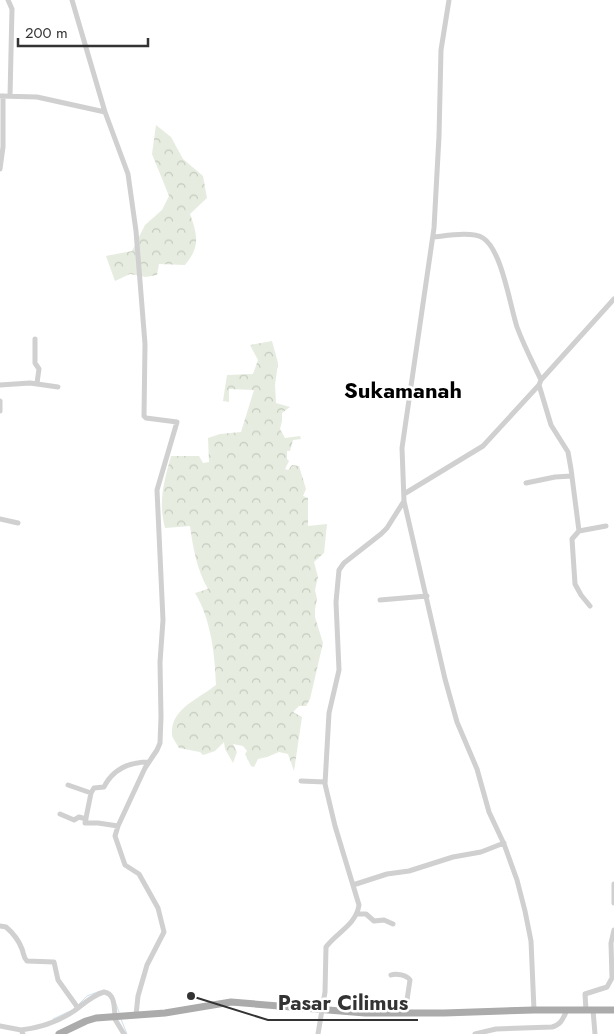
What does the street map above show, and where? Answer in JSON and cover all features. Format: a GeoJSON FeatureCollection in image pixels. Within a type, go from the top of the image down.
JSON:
{"type":"FeatureCollection","features":[{"type":"Feature","properties":{"kind":"main road"},"geometry":{"type":"LineString","coordinates":[[60,1034],[90,1019],[165,1013],[231,1002],[251,1002],[322,1010],[405,1013],[614,1010]]}},
{"type":"Feature","properties":{"kind":"street"},"geometry":{"type":"LineString","coordinates":[[8,0],[12,9],[10,96]]}},
{"type":"Feature","properties":{"kind":"street"},"geometry":{"type":"LineString","coordinates":[[72,0],[105,112],[128,174],[136,231],[145,344],[144,416],[146,418],[177,422],[157,490],[163,597],[160,662],[160,743],[118,826],[116,841],[122,860],[139,874],[158,908],[164,932],[147,966],[138,996],[136,1015]]}},
{"type":"Feature","properties":{"kind":"street"},"geometry":{"type":"LineString","coordinates":[[449,0],[441,50],[439,136],[433,237],[402,448],[404,501],[445,679],[457,722],[477,769],[489,812],[504,842],[517,880],[530,931],[534,1010]]}},
{"type":"Feature","properties":{"kind":"street"},"geometry":{"type":"LineString","coordinates":[[0,169],[3,148],[1,96],[37,97],[105,112]]}},
{"type":"Feature","properties":{"kind":"street"},"geometry":{"type":"LineString","coordinates":[[433,237],[454,235],[477,236],[486,241],[499,263],[517,326],[540,382],[550,426],[568,452],[578,531]]}},
{"type":"Feature","properties":{"kind":"street"},"geometry":{"type":"LineString","coordinates":[[404,494],[483,446],[614,299]]}},
{"type":"Feature","properties":{"kind":"street"},"geometry":{"type":"LineString","coordinates":[[35,339],[36,363],[39,369],[37,383]]}},
{"type":"Feature","properties":{"kind":"street"},"geometry":{"type":"LineString","coordinates":[[0,385],[21,382],[58,387]]}},
{"type":"Feature","properties":{"kind":"street"},"geometry":{"type":"LineString","coordinates":[[0,401],[0,411]]}},
{"type":"Feature","properties":{"kind":"street"},"geometry":{"type":"LineString","coordinates":[[526,483],[555,477],[572,476]]}},
{"type":"Feature","properties":{"kind":"street"},"geometry":{"type":"LineString","coordinates":[[318,1034],[327,969],[326,947],[351,924],[360,905],[335,826],[325,782],[328,713],[338,670],[336,602],[340,570],[344,563],[382,534],[404,501]]}},
{"type":"Feature","properties":{"kind":"street"},"geometry":{"type":"LineString","coordinates":[[0,520],[18,523]]}},
{"type":"Feature","properties":{"kind":"street"},"geometry":{"type":"LineString","coordinates":[[590,606],[578,591],[574,574],[572,542],[578,531],[606,526]]}},
{"type":"Feature","properties":{"kind":"street"},"geometry":{"type":"LineString","coordinates":[[380,600],[427,596]]}},
{"type":"Feature","properties":{"kind":"street"},"geometry":{"type":"LineString","coordinates":[[118,826],[98,823],[86,824],[91,793],[94,788],[104,788],[109,777],[123,766],[139,762],[149,762]]}},
{"type":"Feature","properties":{"kind":"street"},"geometry":{"type":"LineString","coordinates":[[301,781],[325,782]]}},
{"type":"Feature","properties":{"kind":"street"},"geometry":{"type":"LineString","coordinates":[[68,785],[91,793]]}},
{"type":"Feature","properties":{"kind":"street"},"geometry":{"type":"LineString","coordinates":[[60,814],[74,820],[79,817],[86,819]]}},
{"type":"Feature","properties":{"kind":"street"},"geometry":{"type":"LineString","coordinates":[[353,885],[387,874],[409,871],[453,857],[481,852],[504,842]]}},
{"type":"Feature","properties":{"kind":"street"},"geometry":{"type":"LineString","coordinates":[[614,884],[614,902]]}},
{"type":"Feature","properties":{"kind":"street"},"geometry":{"type":"LineString","coordinates":[[357,914],[366,914],[374,921],[384,920],[393,924]]}},
{"type":"Feature","properties":{"kind":"street"},"geometry":{"type":"LineString","coordinates":[[0,926],[6,927],[14,935],[27,961],[54,962],[58,980],[76,1006]]}},
{"type":"Feature","properties":{"kind":"street"},"geometry":{"type":"LineString","coordinates":[[595,1034],[590,1010],[584,994],[607,987],[612,978],[611,943],[614,930]]}},
{"type":"Feature","properties":{"kind":"street"},"geometry":{"type":"LineString","coordinates":[[391,975],[406,976],[410,980],[405,1013]]}},
{"type":"Feature","properties":{"kind":"street"},"geometry":{"type":"LineString","coordinates":[[0,1026],[22,1032],[57,1020],[90,998],[107,992],[113,999],[114,1016],[124,1034]]}},
{"type":"Feature","properties":{"kind":"street"},"geometry":{"type":"LineString","coordinates":[[475,1034],[496,1029],[558,1026],[562,1022],[563,1010]]}},
{"type":"Feature","properties":{"kind":"green space"},"geometry":{"type":"Polygon","coordinates":[[[156,125],[171,137],[183,159],[203,176],[207,198],[190,214],[196,235],[195,247],[185,265],[159,264],[157,275],[146,277],[130,274],[115,281],[106,256],[132,251],[145,225],[162,210],[169,196],[152,154],[156,125]]]}},
{"type":"Feature","properties":{"kind":"green space"},"geometry":{"type":"Polygon","coordinates":[[[272,341],[278,363],[275,385],[276,403],[290,407],[282,413],[280,429],[285,438],[300,436],[301,439],[293,440],[290,451],[287,451],[287,459],[289,461],[285,469],[288,470],[292,465],[299,466],[306,489],[303,496],[308,498],[308,526],[327,524],[324,553],[314,562],[318,577],[315,590],[317,599],[315,617],[323,643],[310,699],[306,706],[299,706],[293,712],[302,717],[294,771],[288,754],[279,752],[258,759],[254,767],[251,766],[245,754],[247,751],[243,746],[233,744],[237,752],[233,763],[225,749],[224,742],[215,751],[203,755],[200,752],[179,748],[172,734],[173,725],[181,711],[216,685],[211,638],[205,614],[195,593],[208,589],[196,559],[190,526],[165,528],[162,500],[166,474],[171,456],[199,456],[203,463],[209,462],[208,438],[220,434],[241,432],[254,390],[229,389],[229,402],[223,401],[227,375],[253,374],[258,360],[250,345],[272,341]]]}},
{"type":"Feature","properties":{"kind":"waterway"},"geometry":{"type":"LineString","coordinates":[[79,1004],[87,996],[100,991]]}},
{"type":"Feature","properties":{"kind":"waterway"},"geometry":{"type":"LineString","coordinates":[[116,1004],[119,1012]]}},
{"type":"Feature","properties":{"kind":"waterway"},"geometry":{"type":"LineString","coordinates":[[53,1019],[68,1012]]}},
{"type":"Feature","properties":{"kind":"waterway"},"geometry":{"type":"LineString","coordinates":[[121,1019],[127,1034]]}},
{"type":"Feature","properties":{"kind":"place","name":"Pasar Cilimus"},"geometry":{"type":"Point","coordinates":[191,996]}},
{"type":"Feature","properties":{"kind":"district","name":"Sukamanah"},"geometry":{"type":"Point","coordinates":[403,390]}}]}
